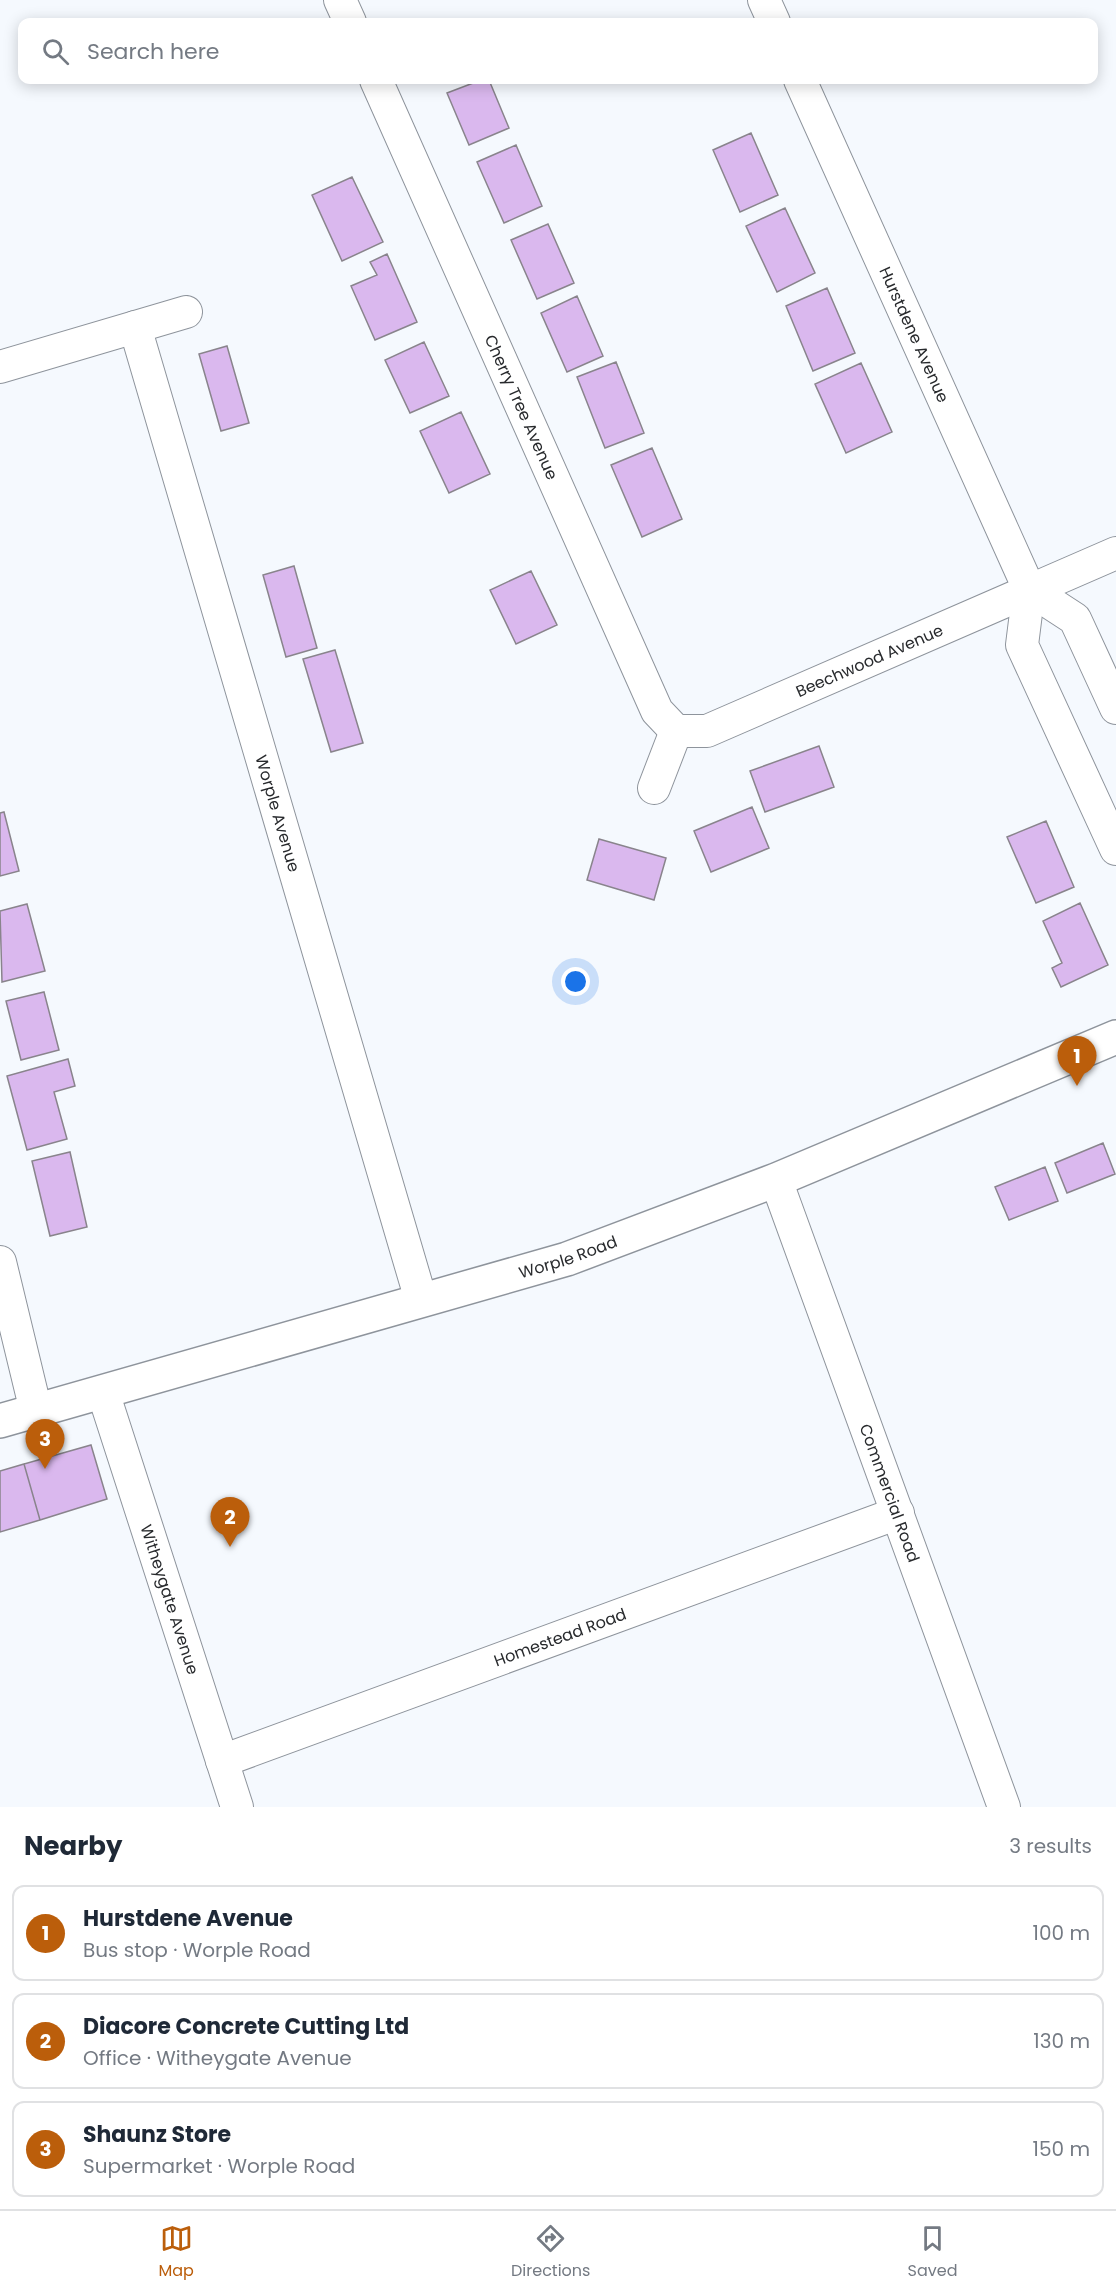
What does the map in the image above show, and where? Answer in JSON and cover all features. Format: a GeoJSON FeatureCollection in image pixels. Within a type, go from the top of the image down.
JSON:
{"type":"FeatureCollection","features":[{"type":"Feature","properties":{"kind":"street"},"geometry":{"type":"LineString","coordinates":[[340,0],[348,18]]}},
{"type":"Feature","properties":{"kind":"street"},"geometry":{"type":"LineString","coordinates":[[764,0],[772,18]]}},
{"type":"Feature","properties":{"kind":"street","name":"Cherry Tree Avenue"},"geometry":{"type":"LineString","coordinates":[[378,84],[657,711],[676,731]]}},
{"type":"Feature","properties":{"kind":"street","name":"Hurstdene Avenue"},"geometry":{"type":"LineString","coordinates":[[802,84],[1029,589]]}},
{"type":"Feature","properties":{"kind":"street"},"geometry":{"type":"LineString","coordinates":[[0,367],[186,312]]}},
{"type":"Feature","properties":{"kind":"street","name":"Worple Avenue"},"geometry":{"type":"LineString","coordinates":[[135,327],[421,1300]]}},
{"type":"Feature","properties":{"kind":"street","name":"Beechwood Avenue"},"geometry":{"type":"LineString","coordinates":[[676,731],[707,731],[1116,553]]}},
{"type":"Feature","properties":{"kind":"street"},"geometry":{"type":"LineString","coordinates":[[1116,708],[1075,619],[1029,589],[1022,645],[1116,849]]}},
{"type":"Feature","properties":{"kind":"street"},"geometry":{"type":"LineString","coordinates":[[654,788],[676,731]]}},
{"type":"Feature","properties":{"kind":"street","name":"Worple Road"},"geometry":{"type":"LineString","coordinates":[[0,1421],[567,1259],[776,1180],[1116,1037]]}},
{"type":"Feature","properties":{"kind":"street","name":"Commercial Road"},"geometry":{"type":"LineString","coordinates":[[776,1180],[1004,1807]]}},
{"type":"Feature","properties":{"kind":"street"},"geometry":{"type":"LineString","coordinates":[[0,1262],[36,1411]]}},
{"type":"Feature","properties":{"kind":"street","name":"Witheygate Avenue"},"geometry":{"type":"LineString","coordinates":[[103,1392],[237,1807]]}},
{"type":"Feature","properties":{"kind":"street","name":"Homestead Road"},"geometry":{"type":"LineString","coordinates":[[222,1761],[898,1513]]}},
{"type":"Feature","properties":{"kind":"building"},"geometry":{"type":"Polygon","coordinates":[[[471,84],[491,84],[509,128],[469,145],[447,93],[471,84]]]}},
{"type":"Feature","properties":{"kind":"building"},"geometry":{"type":"Polygon","coordinates":[[[751,133],[778,195],[740,212],[713,150],[751,133]]]}},
{"type":"Feature","properties":{"kind":"building"},"geometry":{"type":"Polygon","coordinates":[[[516,145],[542,206],[504,223],[477,162],[516,145]]]}},
{"type":"Feature","properties":{"kind":"building"},"geometry":{"type":"Polygon","coordinates":[[[352,177],[383,242],[342,261],[312,195],[352,177]]]}},
{"type":"Feature","properties":{"kind":"building"},"geometry":{"type":"Polygon","coordinates":[[[785,208],[815,273],[777,292],[746,226],[785,208]]]}},
{"type":"Feature","properties":{"kind":"building"},"geometry":{"type":"Polygon","coordinates":[[[548,224],[574,283],[537,299],[511,240],[548,224]]]}},
{"type":"Feature","properties":{"kind":"building"},"geometry":{"type":"Polygon","coordinates":[[[387,254],[417,322],[375,340],[351,286],[377,275],[370,262],[387,254]]]}},
{"type":"Feature","properties":{"kind":"building"},"geometry":{"type":"Polygon","coordinates":[[[827,288],[855,353],[813,371],[786,306],[827,288]]]}},
{"type":"Feature","properties":{"kind":"building"},"geometry":{"type":"Polygon","coordinates":[[[577,296],[603,356],[567,372],[541,313],[577,296]]]}},
{"type":"Feature","properties":{"kind":"building"},"geometry":{"type":"Polygon","coordinates":[[[424,342],[449,396],[410,413],[385,360],[424,342]]]}},
{"type":"Feature","properties":{"kind":"building"},"geometry":{"type":"Polygon","coordinates":[[[227,346],[249,423],[221,431],[199,354],[227,346]]]}},
{"type":"Feature","properties":{"kind":"building"},"geometry":{"type":"Polygon","coordinates":[[[616,362],[644,433],[605,448],[577,377],[616,362]]]}},
{"type":"Feature","properties":{"kind":"building"},"geometry":{"type":"Polygon","coordinates":[[[861,363],[892,432],[846,453],[815,384],[861,363]]]}},
{"type":"Feature","properties":{"kind":"building"},"geometry":{"type":"Polygon","coordinates":[[[461,412],[490,474],[449,493],[420,431],[461,412]]]}},
{"type":"Feature","properties":{"kind":"building"},"geometry":{"type":"Polygon","coordinates":[[[652,448],[682,519],[642,537],[611,465],[652,448]]]}},
{"type":"Feature","properties":{"kind":"building"},"geometry":{"type":"Polygon","coordinates":[[[294,566],[317,648],[286,657],[263,575],[294,566]]]}},
{"type":"Feature","properties":{"kind":"building"},"geometry":{"type":"Polygon","coordinates":[[[531,571],[557,625],[516,644],[490,590],[531,571]]]}},
{"type":"Feature","properties":{"kind":"building"},"geometry":{"type":"Polygon","coordinates":[[[335,650],[363,743],[331,752],[303,659],[335,650]]]}},
{"type":"Feature","properties":{"kind":"building"},"geometry":{"type":"Polygon","coordinates":[[[819,746],[834,787],[765,812],[750,771],[819,746]]]}},
{"type":"Feature","properties":{"kind":"building"},"geometry":{"type":"Polygon","coordinates":[[[752,807],[769,848],[711,872],[694,831],[752,807]]]}},
{"type":"Feature","properties":{"kind":"building"},"geometry":{"type":"Polygon","coordinates":[[[4,812],[19,871],[0,876],[0,813],[4,812]]]}},
{"type":"Feature","properties":{"kind":"building"},"geometry":{"type":"Polygon","coordinates":[[[1046,821],[1074,887],[1036,903],[1007,837],[1046,821]]]}},
{"type":"Feature","properties":{"kind":"building"},"geometry":{"type":"Polygon","coordinates":[[[599,839],[666,858],[654,900],[587,880],[599,839]]]}},
{"type":"Feature","properties":{"kind":"building"},"geometry":{"type":"Polygon","coordinates":[[[1080,903],[1108,965],[1061,987],[1052,968],[1062,963],[1043,921],[1080,903]]]}},
{"type":"Feature","properties":{"kind":"building"},"geometry":{"type":"Polygon","coordinates":[[[27,904],[45,971],[2,982],[0,911],[27,904]]]}},
{"type":"Feature","properties":{"kind":"building"},"geometry":{"type":"Polygon","coordinates":[[[44,992],[59,1050],[21,1060],[6,1001],[44,992]]]}},
{"type":"Feature","properties":{"kind":"building"},"geometry":{"type":"Polygon","coordinates":[[[68,1059],[75,1086],[54,1092],[67,1139],[27,1150],[7,1076],[68,1059]]]}},
{"type":"Feature","properties":{"kind":"building"},"geometry":{"type":"Polygon","coordinates":[[[1103,1143],[1115,1174],[1067,1193],[1055,1163],[1103,1143]]]}},
{"type":"Feature","properties":{"kind":"building"},"geometry":{"type":"Polygon","coordinates":[[[70,1152],[87,1227],[50,1236],[32,1161],[70,1152]]]}},
{"type":"Feature","properties":{"kind":"building"},"geometry":{"type":"Polygon","coordinates":[[[1045,1167],[1058,1201],[1009,1220],[995,1187],[1045,1167]]]}},
{"type":"Feature","properties":{"kind":"building"},"geometry":{"type":"Polygon","coordinates":[[[91,1445],[107,1499],[40,1520],[24,1464],[91,1445]]]}},
{"type":"Feature","properties":{"kind":"building"},"geometry":{"type":"Polygon","coordinates":[[[24,1464],[40,1520],[0,1532],[0,1471],[24,1464]]]}},
{"type":"Feature","properties":{"kind":"place","name":"Hurstdene Avenue"},"geometry":{"type":"Point","coordinates":[1077,1086]}},
{"type":"Feature","properties":{"kind":"place","name":"Shaunz Store"},"geometry":{"type":"Point","coordinates":[45,1469]}},
{"type":"Feature","properties":{"kind":"place","name":"Diacore Concrete Cutting Ltd"},"geometry":{"type":"Point","coordinates":[230,1547]}}]}
